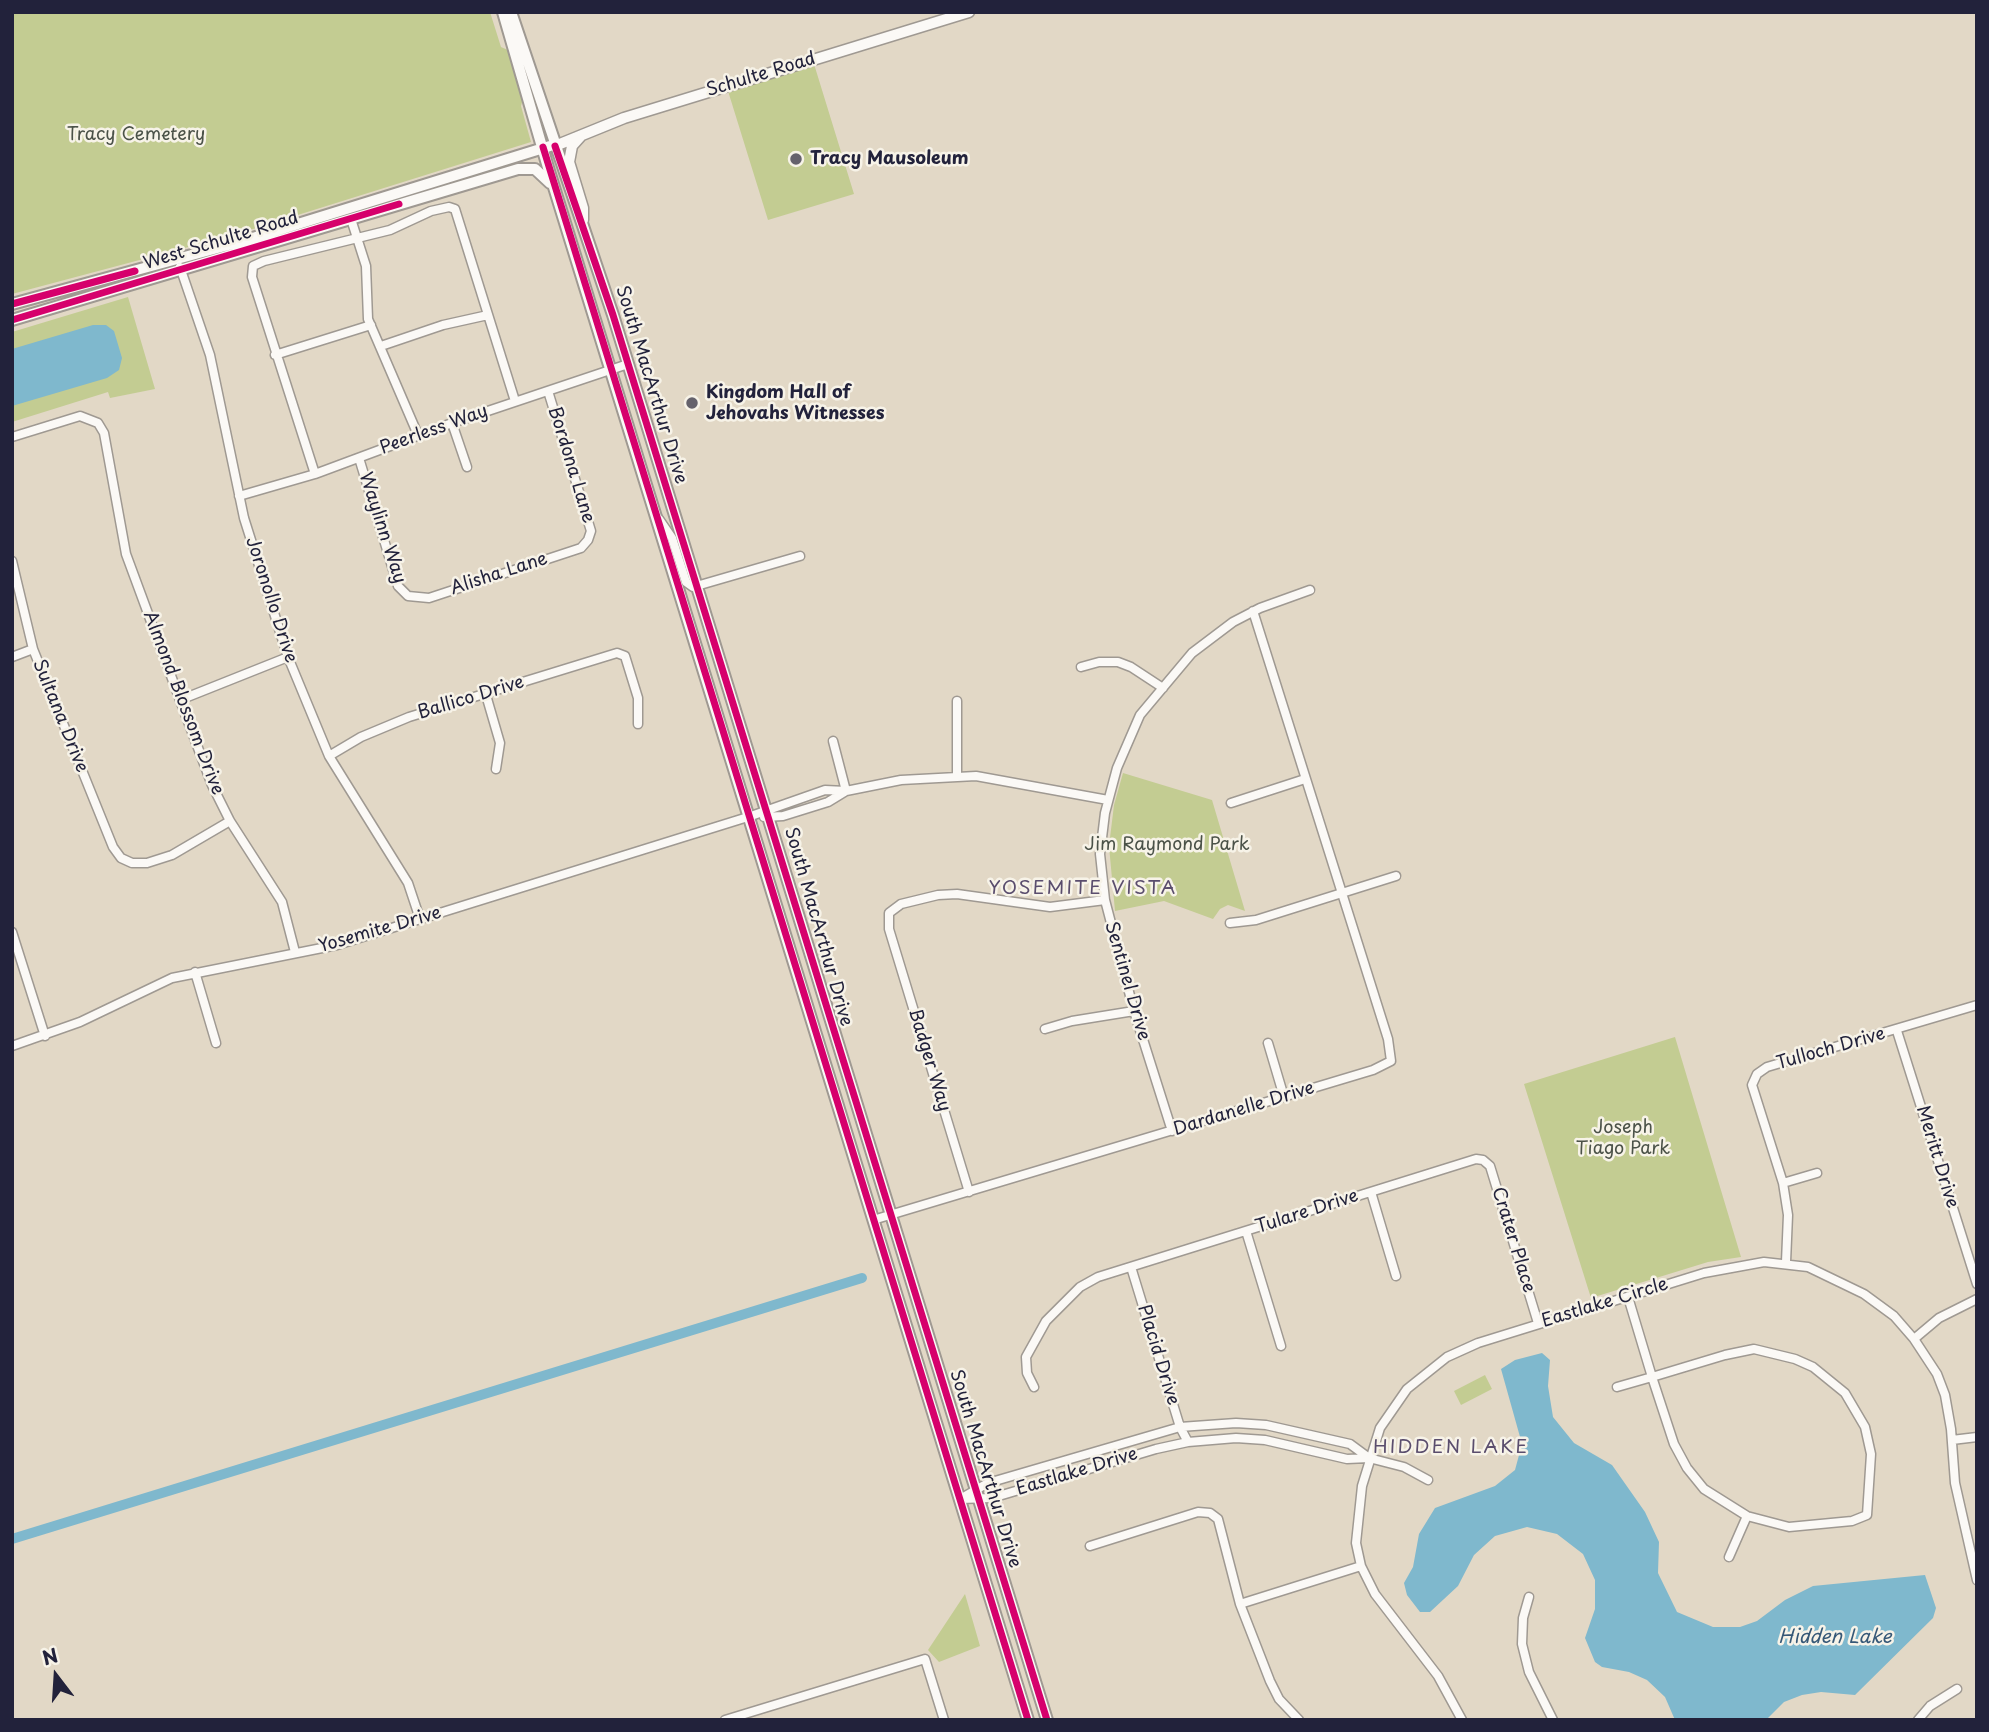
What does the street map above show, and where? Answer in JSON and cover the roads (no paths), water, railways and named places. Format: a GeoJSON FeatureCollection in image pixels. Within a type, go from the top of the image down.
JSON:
{"type":"FeatureCollection","features":[{"type":"Feature","properties":{"kind":"main road"},"geometry":{"type":"LineString","coordinates":[[503,12],[547,148]]}},
{"type":"Feature","properties":{"kind":"main road"},"geometry":{"type":"LineString","coordinates":[[511,12],[547,148]]}},
{"type":"Feature","properties":{"kind":"main road","name":"South MacArthur Drive"},"geometry":{"type":"LineString","coordinates":[[547,148],[555,191],[751,817],[789,951],[1028,1720]]}},
{"type":"Feature","properties":{"kind":"main road","name":"South MacArthur Drive"},"geometry":{"type":"LineString","coordinates":[[547,148],[582,229],[628,364],[1047,1720]]}},
{"type":"Feature","properties":{"kind":"main road","name":"Schulte Road"},"geometry":{"type":"LineString","coordinates":[[399,204],[547,148]]}},
{"type":"Feature","properties":{"kind":"main road","name":"Schulte Road"},"geometry":{"type":"LineString","coordinates":[[273,231],[547,148]]}},
{"type":"Feature","properties":{"kind":"main road"},"geometry":{"type":"LineString","coordinates":[[399,204],[523,168],[543,174],[555,191]]}},
{"type":"Feature","properties":{"kind":"main road","name":"West Schulte Road"},"geometry":{"type":"LineString","coordinates":[[12,304],[179,264],[399,204]]}},
{"type":"Feature","properties":{"kind":"main road","name":"West Schulte Road"},"geometry":{"type":"LineString","coordinates":[[12,320],[273,231]]}},
{"type":"Feature","properties":{"kind":"street","name":"Schulte Road"},"geometry":{"type":"LineString","coordinates":[[547,148],[587,131],[969,12]]}},
{"type":"Feature","properties":{"kind":"street"},"geometry":{"type":"LineString","coordinates":[[582,229],[583,208],[569,162],[572,146],[587,131]]}},
{"type":"Feature","properties":{"kind":"street"},"geometry":{"type":"LineString","coordinates":[[315,474],[275,355],[252,277],[253,266],[390,230],[431,211],[449,206],[455,209],[515,401]]}},
{"type":"Feature","properties":{"kind":"street"},"geometry":{"type":"LineString","coordinates":[[351,219],[366,265],[366,306],[370,325],[418,435]]}},
{"type":"Feature","properties":{"kind":"street","name":"Joronollo Drive"},"geometry":{"type":"LineString","coordinates":[[179,264],[210,355],[239,496],[288,657],[329,756],[408,883],[420,919]]}},
{"type":"Feature","properties":{"kind":"street"},"geometry":{"type":"LineString","coordinates":[[381,346],[443,325],[488,315]]}},
{"type":"Feature","properties":{"kind":"street"},"geometry":{"type":"LineString","coordinates":[[275,355],[370,325]]}},
{"type":"Feature","properties":{"kind":"street","name":"Peerless Way"},"geometry":{"type":"LineString","coordinates":[[239,496],[315,474],[452,423],[628,364]]}},
{"type":"Feature","properties":{"kind":"street","name":"Bordona Lane"},"geometry":{"type":"LineString","coordinates":[[548,391],[587,514],[591,531],[588,540]]}},
{"type":"Feature","properties":{"kind":"street","name":"Almond Blossom Drive"},"geometry":{"type":"LineString","coordinates":[[12,437],[80,416],[98,423],[105,439],[127,554],[212,785],[230,821],[282,902],[295,952]]}},
{"type":"Feature","properties":{"kind":"street"},"geometry":{"type":"LineString","coordinates":[[452,423],[467,467]]}},
{"type":"Feature","properties":{"kind":"street","name":"Waylinn Way"},"geometry":{"type":"LineString","coordinates":[[359,458],[398,586],[408,596]]}},
{"type":"Feature","properties":{"kind":"street"},"geometry":{"type":"LineString","coordinates":[[657,517],[672,538],[687,582],[698,587],[800,556]]}},
{"type":"Feature","properties":{"kind":"street","name":"Alisha Lane"},"geometry":{"type":"LineString","coordinates":[[408,596],[429,598],[581,548],[588,540]]}},
{"type":"Feature","properties":{"kind":"street","name":"Sultana Drive"},"geometry":{"type":"LineString","coordinates":[[12,561],[33,649],[113,847],[128,862],[147,863],[172,855],[230,821]]}},
{"type":"Feature","properties":{"kind":"street","name":"Sentinel Drive"},"geometry":{"type":"LineString","coordinates":[[1172,1131],[1134,1011],[1105,900],[1100,854],[1108,800],[1117,768],[1140,715],[1192,653],[1233,622],[1253,611],[1310,590]]}},
{"type":"Feature","properties":{"kind":"street"},"geometry":{"type":"LineString","coordinates":[[1253,611],[1341,893]]}},
{"type":"Feature","properties":{"kind":"street"},"geometry":{"type":"LineString","coordinates":[[12,657],[33,649]]}},
{"type":"Feature","properties":{"kind":"street","name":"Ballico Drive"},"geometry":{"type":"LineString","coordinates":[[329,756],[361,737],[409,717],[617,653],[625,656],[638,698],[638,724]]}},
{"type":"Feature","properties":{"kind":"street"},"geometry":{"type":"LineString","coordinates":[[180,699],[288,657]]}},
{"type":"Feature","properties":{"kind":"street"},"geometry":{"type":"LineString","coordinates":[[1081,667],[1099,662],[1118,662],[1163,688]]}},
{"type":"Feature","properties":{"kind":"street"},"geometry":{"type":"LineString","coordinates":[[486,695],[500,743],[496,768]]}},
{"type":"Feature","properties":{"kind":"street"},"geometry":{"type":"LineString","coordinates":[[957,701],[957,776]]}},
{"type":"Feature","properties":{"kind":"street"},"geometry":{"type":"LineString","coordinates":[[833,741],[846,791]]}},
{"type":"Feature","properties":{"kind":"street","name":"Yosemite Drive"},"geometry":{"type":"LineString","coordinates":[[12,1046],[45,1036],[153,985],[194,972],[337,945],[751,817],[828,802],[846,791],[901,780],[957,776],[1017,781],[1108,800]]}},
{"type":"Feature","properties":{"kind":"street"},"geometry":{"type":"LineString","coordinates":[[1231,803],[1306,779]]}},
{"type":"Feature","properties":{"kind":"street"},"geometry":{"type":"LineString","coordinates":[[1230,923],[1256,920],[1396,876]]}},
{"type":"Feature","properties":{"kind":"street","name":"Dardanelle Drive"},"geometry":{"type":"LineString","coordinates":[[873,1220],[1373,1070],[1391,1061],[1388,1039],[1341,893]]}},
{"type":"Feature","properties":{"kind":"street","name":"Badger Way"},"geometry":{"type":"LineString","coordinates":[[969,1192],[888,919],[894,908],[938,895],[957,894],[1050,907],[1105,900]]}},
{"type":"Feature","properties":{"kind":"street"},"geometry":{"type":"LineString","coordinates":[[12,932],[45,1036]]}},
{"type":"Feature","properties":{"kind":"street"},"geometry":{"type":"LineString","coordinates":[[194,972],[216,1043]]}},
{"type":"Feature","properties":{"kind":"street","name":"Tulloch Drive"},"geometry":{"type":"LineString","coordinates":[[1786,1262],[1788,1214],[1783,1183],[1752,1085],[1757,1074],[1768,1067],[1897,1031],[1977,1005]]}},
{"type":"Feature","properties":{"kind":"street"},"geometry":{"type":"LineString","coordinates":[[1045,1029],[1072,1021],[1134,1011]]}},
{"type":"Feature","properties":{"kind":"street","name":"Meritt Drive"},"geometry":{"type":"LineString","coordinates":[[1897,1031],[1977,1284]]}},
{"type":"Feature","properties":{"kind":"street"},"geometry":{"type":"LineString","coordinates":[[1268,1043],[1284,1097]]}},
{"type":"Feature","properties":{"kind":"street","name":"Tulare Drive"},"geometry":{"type":"LineString","coordinates":[[1034,1387],[1027,1373],[1026,1357],[1046,1321],[1080,1287],[1131,1267],[1476,1159],[1483,1160]]}},
{"type":"Feature","properties":{"kind":"street","name":"Crater Place"},"geometry":{"type":"LineString","coordinates":[[1483,1160],[1490,1166],[1538,1323]]}},
{"type":"Feature","properties":{"kind":"street"},"geometry":{"type":"LineString","coordinates":[[1783,1183],[1817,1173]]}},
{"type":"Feature","properties":{"kind":"street"},"geometry":{"type":"LineString","coordinates":[[1371,1192],[1396,1276]]}},
{"type":"Feature","properties":{"kind":"street"},"geometry":{"type":"LineString","coordinates":[[1246,1231],[1281,1346]]}},
{"type":"Feature","properties":{"kind":"street","name":"Eastlake Circle"},"geometry":{"type":"LineString","coordinates":[[1462,1720],[1438,1676],[1375,1594],[1361,1566],[1356,1543],[1362,1486],[1368,1458],[1392,1408],[1423,1374],[1447,1357],[1478,1343],[1726,1268],[1786,1262],[1830,1275],[1864,1294],[1894,1316],[1914,1339],[1937,1374],[1945,1395],[1955,1483],[1976,1577]]}},
{"type":"Feature","properties":{"kind":"street","name":"Placid Drive"},"geometry":{"type":"LineString","coordinates":[[1131,1267],[1180,1427],[1188,1442]]}},
{"type":"Feature","properties":{"kind":"street"},"geometry":{"type":"LineString","coordinates":[[1617,1387],[1653,1377],[1725,1354],[1754,1349],[1795,1359],[1813,1367],[1845,1393],[1865,1427],[1871,1454],[1867,1515],[1852,1521],[1802,1527],[1765,1522],[1747,1516],[1704,1489],[1687,1468],[1674,1444],[1653,1377],[1628,1297]]}},
{"type":"Feature","properties":{"kind":"street"},"geometry":{"type":"LineString","coordinates":[[1914,1339],[1939,1318],[1977,1298]]}},
{"type":"Feature","properties":{"kind":"street","name":"Eastlake Drive"},"geometry":{"type":"LineString","coordinates":[[977,1494],[1062,1460],[1180,1427],[1266,1425],[1350,1444],[1368,1458]]}},
{"type":"Feature","properties":{"kind":"street"},"geometry":{"type":"LineString","coordinates":[[1952,1440],[1977,1437]]}},
{"type":"Feature","properties":{"kind":"street","name":"Eastlake Drive"},"geometry":{"type":"LineString","coordinates":[[960,1499],[1188,1442],[1236,1438],[1265,1440],[1347,1459],[1368,1458],[1404,1466],[1428,1480]]}},
{"type":"Feature","properties":{"kind":"street"},"geometry":{"type":"LineString","coordinates":[[1090,1546],[1198,1512],[1210,1513],[1220,1523],[1240,1604],[1279,1699],[1299,1720]]}},
{"type":"Feature","properties":{"kind":"street"},"geometry":{"type":"LineString","coordinates":[[1729,1557],[1747,1516]]}},
{"type":"Feature","properties":{"kind":"street"},"geometry":{"type":"LineString","coordinates":[[1240,1604],[1361,1566]]}},
{"type":"Feature","properties":{"kind":"street"},"geometry":{"type":"LineString","coordinates":[[1529,1597],[1523,1618],[1522,1643],[1529,1672],[1553,1720]]}},
{"type":"Feature","properties":{"kind":"street"},"geometry":{"type":"LineString","coordinates":[[725,1720],[925,1658],[944,1720]]}},
{"type":"Feature","properties":{"kind":"street"},"geometry":{"type":"LineString","coordinates":[[1918,1720],[1930,1706],[1957,1689]]}},
{"type":"Feature","properties":{"kind":"water"},"geometry":{"type":"Polygon","coordinates":[[[93,325],[106,325],[114,331],[122,358],[119,370],[107,378],[12,406],[12,349],[93,325]]]}},
{"type":"Feature","properties":{"kind":"water","name":"Hidden Lake"},"geometry":{"type":"Polygon","coordinates":[[[1542,1353],[1550,1360],[1548,1386],[1553,1417],[1574,1443],[1612,1465],[1645,1512],[1659,1542],[1658,1573],[1677,1612],[1713,1627],[1740,1627],[1757,1621],[1785,1600],[1813,1586],[1925,1575],[1936,1608],[1933,1618],[1855,1695],[1821,1692],[1802,1695],[1784,1702],[1766,1720],[1675,1720],[1665,1697],[1647,1680],[1629,1672],[1602,1667],[1595,1662],[1585,1638],[1595,1609],[1595,1580],[1583,1554],[1557,1534],[1527,1527],[1495,1536],[1474,1555],[1458,1586],[1430,1612],[1420,1612],[1407,1595],[1404,1583],[1413,1567],[1419,1534],[1435,1508],[1495,1486],[1515,1470],[1522,1444],[1501,1369],[1515,1360],[1542,1353]]]}},
{"type":"Feature","properties":{"kind":"waterway"},"geometry":{"type":"LineString","coordinates":[[12,1539],[862,1278]]}},
{"type":"Feature","properties":{"kind":"place","name":"Tracy Mausoleum"},"geometry":{"type":"Point","coordinates":[796,159]}},
{"type":"Feature","properties":{"kind":"place","name":"Kingdom Hall of Jehovahs Witnesses"},"geometry":{"type":"Point","coordinates":[692,403]}},
{"type":"Feature","properties":{"kind":"district","name":"YOSEMITE VISTA"},"geometry":{"type":"Point","coordinates":[1083,889]}},
{"type":"Feature","properties":{"kind":"district","name":"HIDDEN LAKE"},"geometry":{"type":"Point","coordinates":[1451,1448]}},
{"type":"Feature","properties":{"kind":"park label","name":"Tracy Cemetery"},"geometry":{"type":"Point","coordinates":[136,135]}},
{"type":"Feature","properties":{"kind":"park label","name":"Jim Raymond Park"},"geometry":{"type":"Point","coordinates":[1167,845]}},
{"type":"Feature","properties":{"kind":"park label","name":"Joseph Tiago Park"},"geometry":{"type":"Point","coordinates":[1623,1138]}}]}
